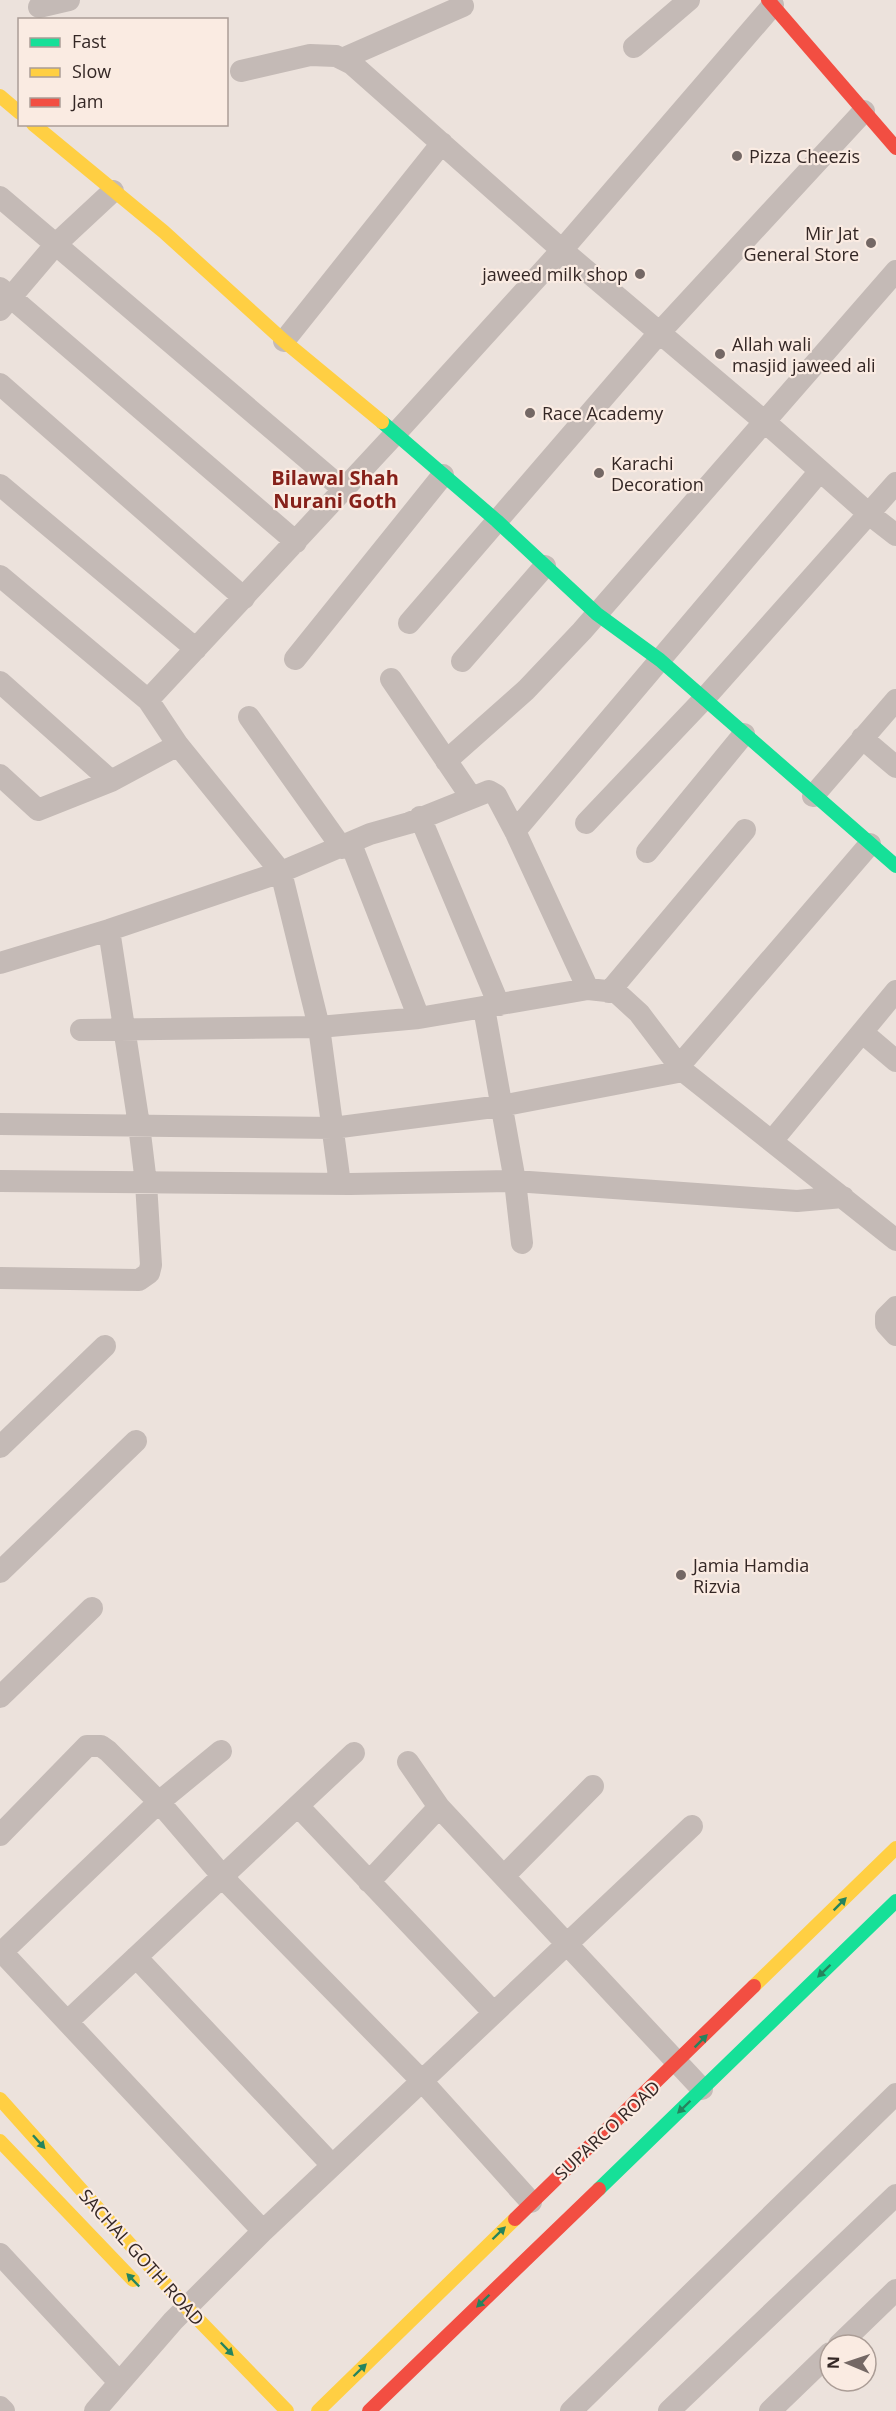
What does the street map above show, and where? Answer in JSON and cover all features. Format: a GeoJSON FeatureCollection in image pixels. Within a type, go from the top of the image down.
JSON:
{"type":"FeatureCollection","features":[{"type":"Feature","properties":{"kind":"street"},"geometry":{"type":"LineString","coordinates":[[41,9],[69,0]]}},
{"type":"Feature","properties":{"kind":"street"},"geometry":{"type":"LineString","coordinates":[[634,47],[690,0]]}},
{"type":"Feature","properties":{"kind":"street"},"geometry":{"type":"LineString","coordinates":[[148,700],[344,490],[562,250],[770,3],[896,148]]}},
{"type":"Feature","properties":{"kind":"street"},"geometry":{"type":"LineString","coordinates":[[342,59],[463,6]]}},
{"type":"Feature","properties":{"kind":"street"},"geometry":{"type":"LineString","coordinates":[[241,71],[310,55],[326,54],[352,64],[562,250],[896,536]]}},
{"type":"Feature","properties":{"kind":"street"},"geometry":{"type":"LineString","coordinates":[[0,96],[18,111]]}},
{"type":"Feature","properties":{"kind":"street"},"geometry":{"type":"LineString","coordinates":[[409,623],[660,332],[864,111]]}},
{"type":"Feature","properties":{"kind":"street"},"geometry":{"type":"LineString","coordinates":[[35,126],[164,232],[284,341],[396,433],[497,521],[597,614],[660,660],[896,866]]}},
{"type":"Feature","properties":{"kind":"street"},"geometry":{"type":"LineString","coordinates":[[284,341],[442,143]]}},
{"type":"Feature","properties":{"kind":"street"},"geometry":{"type":"LineString","coordinates":[[113,191],[56,244],[4,298],[296,542]]}},
{"type":"Feature","properties":{"kind":"street"},"geometry":{"type":"LineString","coordinates":[[0,197],[344,490]]}},
{"type":"Feature","properties":{"kind":"street"},"geometry":{"type":"LineString","coordinates":[[446,761],[525,690],[597,614],[896,271]]}},
{"type":"Feature","properties":{"kind":"street"},"geometry":{"type":"LineString","coordinates":[[0,384],[244,598]]}},
{"type":"Feature","properties":{"kind":"street"},"geometry":{"type":"LineString","coordinates":[[515,831],[820,471]]}},
{"type":"Feature","properties":{"kind":"street"},"geometry":{"type":"LineString","coordinates":[[295,659],[443,475]]}},
{"type":"Feature","properties":{"kind":"street"},"geometry":{"type":"LineString","coordinates":[[586,823],[704,699],[896,483]]}},
{"type":"Feature","properties":{"kind":"street"},"geometry":{"type":"LineString","coordinates":[[0,485],[196,650]]}},
{"type":"Feature","properties":{"kind":"street"},"geometry":{"type":"LineString","coordinates":[[462,661],[545,566]]}},
{"type":"Feature","properties":{"kind":"street"},"geometry":{"type":"LineString","coordinates":[[0,576],[148,700],[178,745],[281,872],[319,1027],[340,1184]]}},
{"type":"Feature","properties":{"kind":"street"},"geometry":{"type":"LineString","coordinates":[[391,679],[471,797]]}},
{"type":"Feature","properties":{"kind":"street"},"geometry":{"type":"LineString","coordinates":[[0,682],[111,781]]}},
{"type":"Feature","properties":{"kind":"street"},"geometry":{"type":"LineString","coordinates":[[813,795],[896,699]]}},
{"type":"Feature","properties":{"kind":"street"},"geometry":{"type":"LineString","coordinates":[[249,717],[346,846],[419,1018]]}},
{"type":"Feature","properties":{"kind":"street"},"geometry":{"type":"LineString","coordinates":[[647,852],[744,734]]}},
{"type":"Feature","properties":{"kind":"street"},"geometry":{"type":"LineString","coordinates":[[862,738],[896,767]]}},
{"type":"Feature","properties":{"kind":"street"},"geometry":{"type":"LineString","coordinates":[[3,781],[38,810],[111,781],[178,745]]}},
{"type":"Feature","properties":{"kind":"street"},"geometry":{"type":"LineString","coordinates":[[0,963],[109,930],[281,872],[370,834],[409,823],[486,791],[493,792],[515,831],[598,990]]}},
{"type":"Feature","properties":{"kind":"street"},"geometry":{"type":"LineString","coordinates":[[420,817],[491,1006],[501,1106],[522,1244]]}},
{"type":"Feature","properties":{"kind":"street"},"geometry":{"type":"LineString","coordinates":[[598,990],[745,830]]}},
{"type":"Feature","properties":{"kind":"street"},"geometry":{"type":"LineString","coordinates":[[0,1124],[333,1128],[501,1106],[681,1069],[870,844]]}},
{"type":"Feature","properties":{"kind":"street"},"geometry":{"type":"LineString","coordinates":[[0,1278],[139,1280],[144,1278],[151,1265],[146,1183],[109,930]]}},
{"type":"Feature","properties":{"kind":"street"},"geometry":{"type":"LineString","coordinates":[[81,1030],[319,1027],[419,1018],[598,990],[616,992],[639,1013],[681,1069],[896,1240]]}},
{"type":"Feature","properties":{"kind":"street"},"geometry":{"type":"LineString","coordinates":[[772,1141],[896,991]]}},
{"type":"Feature","properties":{"kind":"street"},"geometry":{"type":"LineString","coordinates":[[863,1032],[896,1061]]}},
{"type":"Feature","properties":{"kind":"street"},"geometry":{"type":"LineString","coordinates":[[0,1181],[340,1184],[514,1181],[797,1201],[843,1197]]}},
{"type":"Feature","properties":{"kind":"street"},"geometry":{"type":"LineString","coordinates":[[896,1307],[886,1317],[886,1324],[896,1335]]}},
{"type":"Feature","properties":{"kind":"street"},"geometry":{"type":"LineString","coordinates":[[0,1447],[105,1346]]}},
{"type":"Feature","properties":{"kind":"street"},"geometry":{"type":"LineString","coordinates":[[0,1572],[136,1441]]}},
{"type":"Feature","properties":{"kind":"street"},"geometry":{"type":"LineString","coordinates":[[0,1697],[92,1608]]}},
{"type":"Feature","properties":{"kind":"street"},"geometry":{"type":"LineString","coordinates":[[0,1835],[87,1746],[100,1746],[108,1751],[159,1802],[222,1875],[422,2081],[531,2202]]}},
{"type":"Feature","properties":{"kind":"street"},"geometry":{"type":"LineString","coordinates":[[221,1751],[159,1802],[1,1951],[263,2231]]}},
{"type":"Feature","properties":{"kind":"street"},"geometry":{"type":"LineString","coordinates":[[68,2021],[354,1753]]}},
{"type":"Feature","properties":{"kind":"street"},"geometry":{"type":"LineString","coordinates":[[408,1762],[439,1807],[702,2089]]}},
{"type":"Feature","properties":{"kind":"street"},"geometry":{"type":"LineString","coordinates":[[504,1876],[593,1786]]}},
{"type":"Feature","properties":{"kind":"street"},"geometry":{"type":"LineString","coordinates":[[298,1806],[494,2013]]}},
{"type":"Feature","properties":{"kind":"street"},"geometry":{"type":"LineString","coordinates":[[369,1882],[439,1807]]}},
{"type":"Feature","properties":{"kind":"street"},"geometry":{"type":"LineString","coordinates":[[94,2411],[176,2318],[263,2231],[692,1826]]}},
{"type":"Feature","properties":{"kind":"street","name":"SUPARCO ROAD"},"geometry":{"type":"LineString","coordinates":[[318,2411],[531,2202],[677,2064],[896,1848]]}},
{"type":"Feature","properties":{"kind":"street","name":"SUPARCO ROAD"},"geometry":{"type":"LineString","coordinates":[[369,2411],[896,1901]]}},
{"type":"Feature","properties":{"kind":"street"},"geometry":{"type":"LineString","coordinates":[[136,1957],[332,2165]]}},
{"type":"Feature","properties":{"kind":"street"},"geometry":{"type":"LineString","coordinates":[[572,2411],[896,2094]]}},
{"type":"Feature","properties":{"kind":"street","name":"SACHAL GOTH ROAD"},"geometry":{"type":"LineString","coordinates":[[0,2099],[176,2318],[288,2411]]}},
{"type":"Feature","properties":{"kind":"street","name":"SACHAL GOTH ROAD"},"geometry":{"type":"LineString","coordinates":[[0,2142],[140,2287]]}},
{"type":"Feature","properties":{"kind":"street"},"geometry":{"type":"LineString","coordinates":[[669,2411],[896,2195]]}},
{"type":"Feature","properties":{"kind":"street"},"geometry":{"type":"LineString","coordinates":[[0,2254],[119,2382]]}},
{"type":"Feature","properties":{"kind":"street"},"geometry":{"type":"LineString","coordinates":[[851,2333],[896,2290]]}},
{"type":"Feature","properties":{"kind":"street"},"geometry":{"type":"LineString","coordinates":[[771,2411],[818,2366]]}},
{"type":"Feature","properties":{"kind":"street"},"geometry":{"type":"LineString","coordinates":[[0,2407],[4,2411]]}},
{"type":"Feature","properties":{"kind":"traffic: fast"},"geometry":{"type":"LineString","coordinates":[[382,422],[497,521],[597,614],[660,660],[896,866]]}},
{"type":"Feature","properties":{"kind":"traffic: fast"},"geometry":{"type":"LineString","coordinates":[[599,2189],[896,1901]]}},
{"type":"Feature","properties":{"kind":"traffic: slow"},"geometry":{"type":"LineString","coordinates":[[0,96],[18,111]]}},
{"type":"Feature","properties":{"kind":"traffic: slow"},"geometry":{"type":"LineString","coordinates":[[35,126],[164,232],[284,341],[382,422]]}},
{"type":"Feature","properties":{"kind":"traffic: slow"},"geometry":{"type":"LineString","coordinates":[[754,1986],[896,1848]]}},
{"type":"Feature","properties":{"kind":"traffic: slow"},"geometry":{"type":"LineString","coordinates":[[0,2099],[187,2308],[287,2411]]}},
{"type":"Feature","properties":{"kind":"traffic: slow"},"geometry":{"type":"LineString","coordinates":[[0,2141],[133,2280]]}},
{"type":"Feature","properties":{"kind":"traffic: slow"},"geometry":{"type":"LineString","coordinates":[[318,2411],[515,2219]]}},
{"type":"Feature","properties":{"kind":"traffic: jam"},"geometry":{"type":"LineString","coordinates":[[768,0],[896,148]]}},
{"type":"Feature","properties":{"kind":"traffic: jam"},"geometry":{"type":"LineString","coordinates":[[515,2219],[754,1986]]}},
{"type":"Feature","properties":{"kind":"traffic: jam"},"geometry":{"type":"LineString","coordinates":[[369,2411],[599,2189]]}},
{"type":"Feature","properties":{"kind":"place","name":"Pizza Cheezis"},"geometry":{"type":"Point","coordinates":[737,156]}},
{"type":"Feature","properties":{"kind":"place","name":"Mir Jat General Store"},"geometry":{"type":"Point","coordinates":[871,243]}},
{"type":"Feature","properties":{"kind":"place","name":"jaweed milk shop"},"geometry":{"type":"Point","coordinates":[640,274]}},
{"type":"Feature","properties":{"kind":"place","name":"Allah wali masjid jaweed ali"},"geometry":{"type":"Point","coordinates":[720,354]}},
{"type":"Feature","properties":{"kind":"place","name":"Race Academy"},"geometry":{"type":"Point","coordinates":[530,413]}},
{"type":"Feature","properties":{"kind":"place","name":"Karachi Decoration"},"geometry":{"type":"Point","coordinates":[599,473]}},
{"type":"Feature","properties":{"kind":"place","name":"Jamia Hamdia Rizvia"},"geometry":{"type":"Point","coordinates":[681,1575]}},
{"type":"Feature","properties":{"kind":"district","name":"Bilawal Shah Nurani Goth"},"geometry":{"type":"Point","coordinates":[335,488]}}]}
